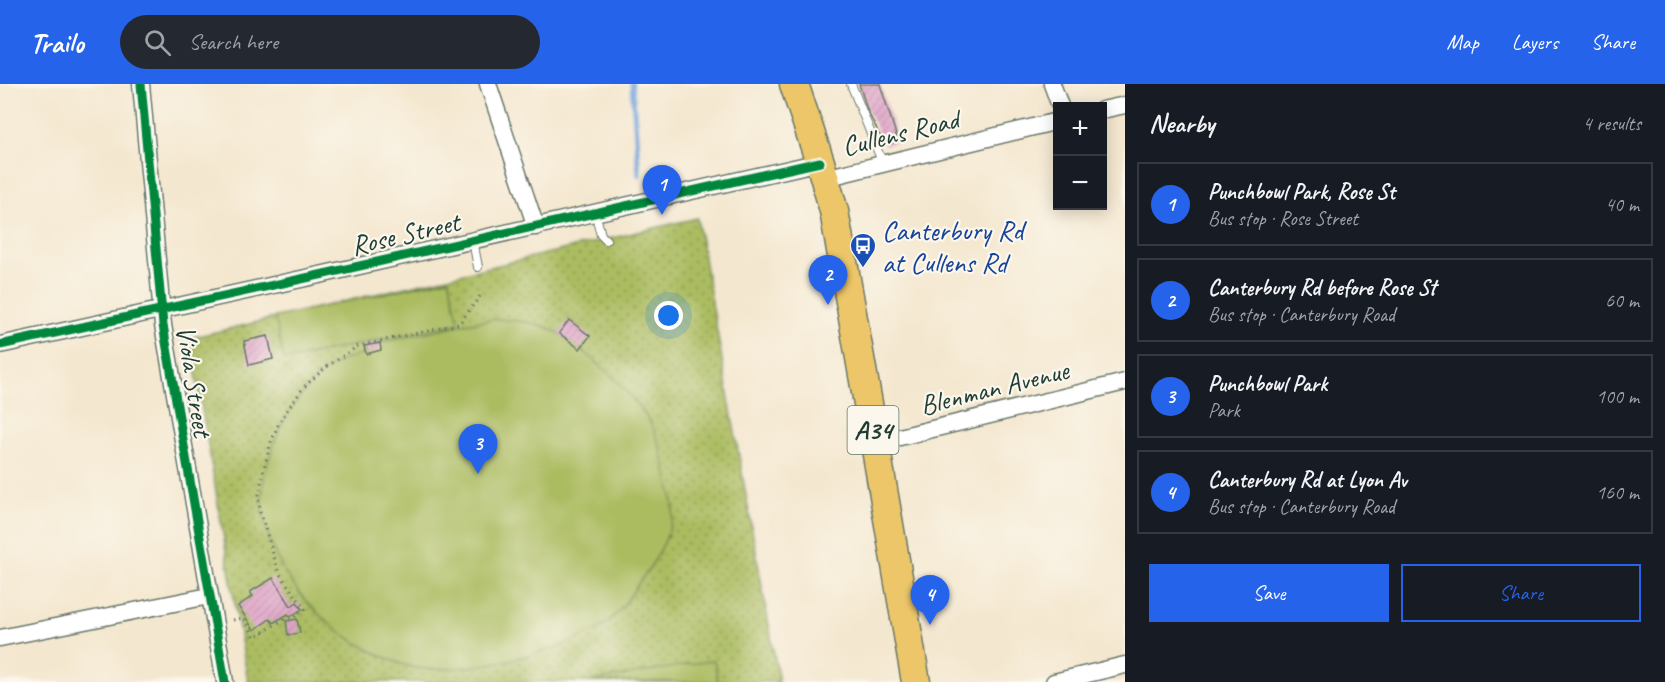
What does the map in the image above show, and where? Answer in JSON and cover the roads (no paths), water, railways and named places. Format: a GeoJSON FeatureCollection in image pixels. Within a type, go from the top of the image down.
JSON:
{"type":"FeatureCollection","features":[{"type":"Feature","properties":{"kind":"highway","name":"A34"},"geometry":{"type":"LineString","coordinates":[[794,84],[834,211],[916,682]]}},
{"type":"Feature","properties":{"kind":"street","name":"Viola Street"},"geometry":{"type":"LineString","coordinates":[[141,84],[161,310],[225,682]]}},
{"type":"Feature","properties":{"kind":"street"},"geometry":{"type":"LineString","coordinates":[[488,84],[536,227]]}},
{"type":"Feature","properties":{"kind":"street"},"geometry":{"type":"LineString","coordinates":[[1052,84],[1059,102]]}},
{"type":"Feature","properties":{"kind":"street"},"geometry":{"type":"LineString","coordinates":[[1107,109],[1125,105]]}},
{"type":"Feature","properties":{"kind":"street","name":"Cullens Road"},"geometry":{"type":"LineString","coordinates":[[822,170],[883,164],[1053,122]]}},
{"type":"Feature","properties":{"kind":"street","name":"Rose Street"},"geometry":{"type":"LineString","coordinates":[[0,345],[595,212],[822,170]]}},
{"type":"Feature","properties":{"kind":"street","name":"Blenman Avenue"},"geometry":{"type":"LineString","coordinates":[[875,443],[1125,382]]}},
{"type":"Feature","properties":{"kind":"street"},"geometry":{"type":"LineString","coordinates":[[0,638],[209,596]]}},
{"type":"Feature","properties":{"kind":"street"},"geometry":{"type":"LineString","coordinates":[[1054,682],[1125,665]]}},
{"type":"Feature","properties":{"kind":"lane"},"geometry":{"type":"LineString","coordinates":[[851,84],[883,164]]}},
{"type":"Feature","properties":{"kind":"lane"},"geometry":{"type":"LineString","coordinates":[[595,212],[601,235],[606,240]]}},
{"type":"Feature","properties":{"kind":"lane"},"geometry":{"type":"LineString","coordinates":[[473,241],[478,267]]}},
{"type":"Feature","properties":{"kind":"waterway"},"geometry":{"type":"LineString","coordinates":[[632,84],[639,175]]}},
{"type":"Feature","properties":{"kind":"place","name":"Punchbowl Park, Rose St"},"geometry":{"type":"Point","coordinates":[662,215]}},
{"type":"Feature","properties":{"kind":"place","name":"Canterbury Rd at Cullens Rd"},"geometry":{"type":"Point","coordinates":[863,269]}},
{"type":"Feature","properties":{"kind":"place","name":"Canterbury Rd before Rose St"},"geometry":{"type":"Point","coordinates":[828,305]}},
{"type":"Feature","properties":{"kind":"place","name":"Punchbowl Park"},"geometry":{"type":"Point","coordinates":[478,474]}},
{"type":"Feature","properties":{"kind":"place","name":"Canterbury Rd at Lyon Av"},"geometry":{"type":"Point","coordinates":[930,625]}}]}
